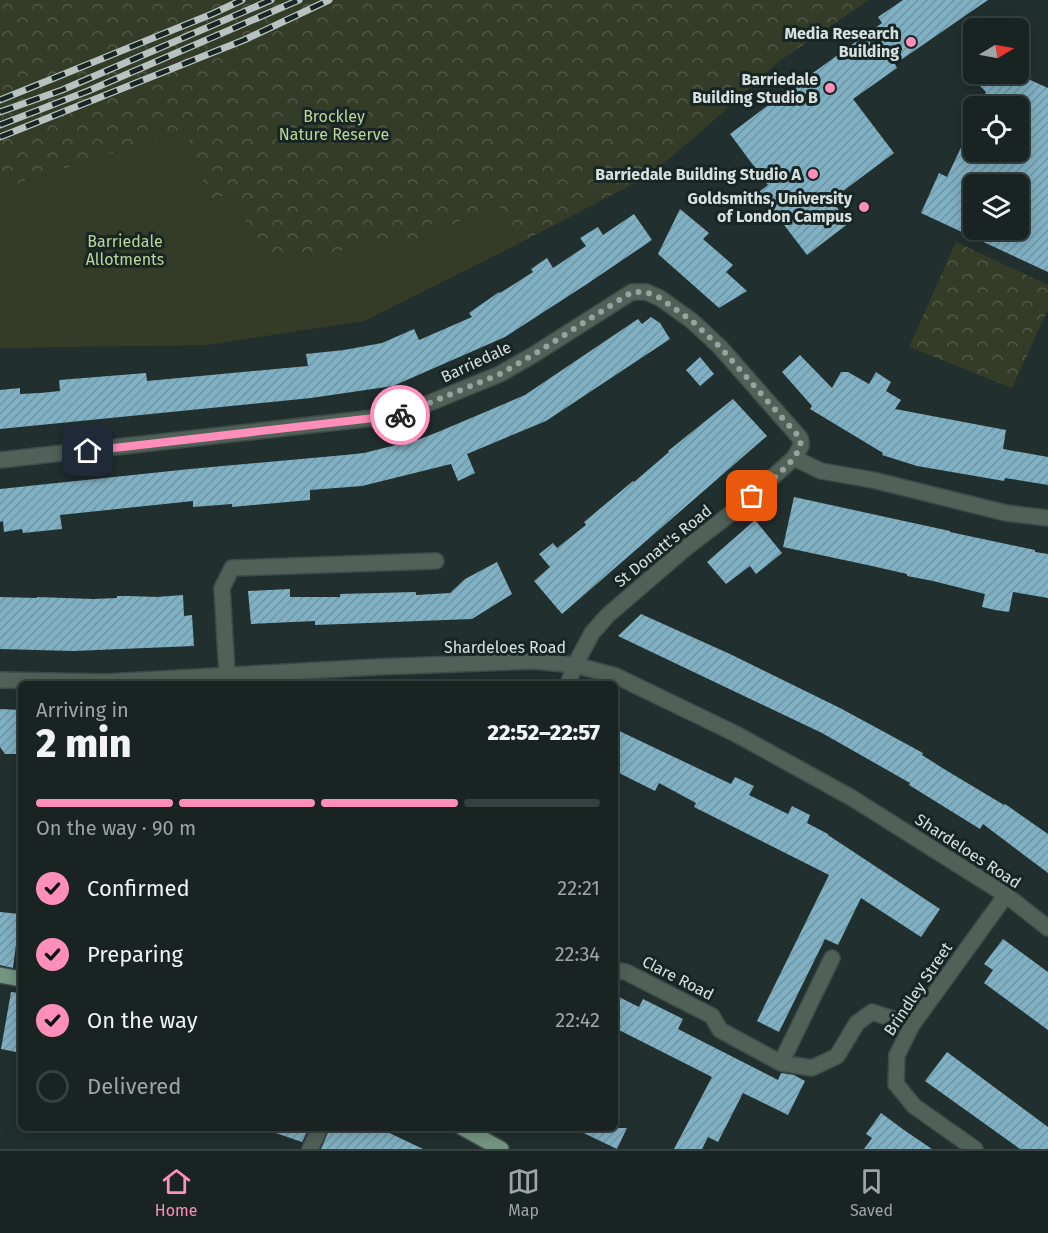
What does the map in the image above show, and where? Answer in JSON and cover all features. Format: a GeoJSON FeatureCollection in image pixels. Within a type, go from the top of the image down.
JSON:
{"type":"FeatureCollection","features":[{"type":"Feature","properties":{"kind":"main road"},"geometry":{"type":"LineString","coordinates":[[0,975],[18,978]]}},
{"type":"Feature","properties":{"kind":"main road"},"geometry":{"type":"LineString","coordinates":[[468,1131],[501,1149]]}},
{"type":"Feature","properties":{"kind":"street","name":"Barriedale"},"geometry":{"type":"LineString","coordinates":[[0,460],[400,415],[500,374],[632,292],[646,292],[660,298],[692,321],[720,347],[800,438],[801,446],[794,458]]}},
{"type":"Feature","properties":{"kind":"street"},"geometry":{"type":"LineString","coordinates":[[794,458],[821,471],[873,480],[1006,513],[1048,518]]}},
{"type":"Feature","properties":{"kind":"street","name":"St Donatt's Road"},"geometry":{"type":"LineString","coordinates":[[569,681],[592,633],[608,615],[687,547],[738,508],[794,458]]}},
{"type":"Feature","properties":{"kind":"street"},"geometry":{"type":"LineString","coordinates":[[227,674],[222,588],[232,568],[436,561]]}},
{"type":"Feature","properties":{"kind":"street","name":"Shardeloes Road"},"geometry":{"type":"LineString","coordinates":[[121,681],[377,667],[533,662],[575,665],[616,676],[736,734],[852,798],[1006,895],[1048,928]]}},
{"type":"Feature","properties":{"kind":"street","name":"Shardeloes Road"},"geometry":{"type":"LineString","coordinates":[[0,680],[53,681]]}},
{"type":"Feature","properties":{"kind":"street","name":"Brindley Street"},"geometry":{"type":"LineString","coordinates":[[975,1149],[914,1106],[896,1084],[897,1055],[912,1025],[1006,895]]}},
{"type":"Feature","properties":{"kind":"street"},"geometry":{"type":"LineString","coordinates":[[781,1063],[832,958]]}},
{"type":"Feature","properties":{"kind":"street","name":"Clare Road"},"geometry":{"type":"LineString","coordinates":[[618,971],[626,972],[712,1016],[720,1030],[781,1063],[812,1068],[837,1056],[857,1023],[872,1012],[912,1025]]}},
{"type":"Feature","properties":{"kind":"street"},"geometry":{"type":"LineString","coordinates":[[310,1149],[319,1131]]}},
{"type":"Feature","properties":{"kind":"green space","name":"Brockley Nature Reserve"},"geometry":{"type":"Polygon","coordinates":[[[0,0],[869,0],[778,62],[650,175],[520,243],[497,202],[427,238],[274,261],[227,195],[210,200],[186,130],[0,189],[0,0]]]}},
{"type":"Feature","properties":{"kind":"green space","name":"Barriedale Allotments"},"geometry":{"type":"Polygon","coordinates":[[[187,130],[210,200],[227,195],[274,261],[427,238],[497,202],[520,243],[364,321],[207,345],[0,348],[0,189],[187,130]]]}},
{"type":"Feature","properties":{"kind":"green space"},"geometry":{"type":"Polygon","coordinates":[[[956,242],[1048,285],[1048,309],[1012,388],[909,347],[956,242]]]}},
{"type":"Feature","properties":{"kind":"building"},"geometry":{"type":"Polygon","coordinates":[[[903,0],[988,0],[895,64],[897,68],[853,99],[894,153],[831,200],[849,223],[807,255],[759,192],[768,185],[730,134],[882,23],[878,17],[903,0]]]}},
{"type":"Feature","properties":{"kind":"building"},"geometry":{"type":"Polygon","coordinates":[[[1029,79],[1048,88],[1048,272],[979,240],[1029,240],[1029,174],[963,174],[963,233],[921,213],[939,173],[947,177],[963,143],[963,162],[1029,162],[1029,96],[984,96],[986,92],[980,86],[981,84],[1029,84],[1029,79]]]}},
{"type":"Feature","properties":{"kind":"building"},"geometry":{"type":"Polygon","coordinates":[[[680,209],[709,233],[703,239],[733,265],[726,272],[747,291],[719,308],[658,254],[680,209]]]}},
{"type":"Feature","properties":{"kind":"building"},"geometry":{"type":"Polygon","coordinates":[[[634,214],[652,240],[505,337],[393,386],[311,398],[0,429],[0,390],[20,388],[20,394],[40,393],[60,391],[59,380],[146,373],[147,381],[308,366],[306,354],[382,343],[414,329],[419,340],[472,317],[469,313],[533,272],[531,269],[547,258],[553,268],[586,246],[580,238],[598,227],[603,235],[634,214]]]}},
{"type":"Feature","properties":{"kind":"building"},"geometry":{"type":"Polygon","coordinates":[[[651,317],[660,323],[670,339],[546,421],[467,454],[475,473],[458,481],[451,464],[362,486],[310,490],[310,500],[232,507],[232,504],[193,507],[193,501],[60,515],[62,529],[23,533],[22,529],[4,532],[3,521],[0,522],[0,489],[364,453],[420,439],[525,395],[638,319],[642,324],[651,317]]]}},
{"type":"Feature","properties":{"kind":"building"},"geometry":{"type":"Polygon","coordinates":[[[800,355],[832,388],[841,372],[848,372],[869,384],[876,372],[891,382],[886,391],[901,400],[895,409],[1006,430],[1003,449],[1048,457],[1048,485],[1005,478],[1004,481],[917,466],[882,455],[883,453],[810,409],[812,406],[782,372],[800,355]]]}},
{"type":"Feature","properties":{"kind":"building"},"geometry":{"type":"Polygon","coordinates":[[[700,357],[714,374],[700,386],[686,370],[700,357]]]}},
{"type":"Feature","properties":{"kind":"building"},"geometry":{"type":"Polygon","coordinates":[[[733,399],[767,436],[562,614],[534,581],[550,567],[539,554],[553,543],[557,548],[586,525],[584,522],[733,399]]]}},
{"type":"Feature","properties":{"kind":"building"},"geometry":{"type":"Polygon","coordinates":[[[794,497],[1048,554],[1048,598],[1013,592],[1009,612],[995,610],[982,607],[985,594],[907,576],[907,574],[783,547],[794,497]]]}},
{"type":"Feature","properties":{"kind":"building"},"geometry":{"type":"Polygon","coordinates":[[[755,520],[782,553],[756,574],[750,566],[726,584],[707,562],[755,520]]]}},
{"type":"Feature","properties":{"kind":"building"},"geometry":{"type":"Polygon","coordinates":[[[497,562],[512,594],[472,619],[315,625],[315,621],[251,624],[248,591],[290,589],[290,597],[340,597],[340,594],[416,592],[416,595],[450,593],[465,579],[497,562]]]}},
{"type":"Feature","properties":{"kind":"building"},"geometry":{"type":"Polygon","coordinates":[[[183,595],[184,616],[192,615],[194,646],[73,651],[0,649],[0,597],[93,599],[117,598],[117,596],[183,595]]]}},
{"type":"Feature","properties":{"kind":"building"},"geometry":{"type":"Polygon","coordinates":[[[641,614],[730,654],[840,708],[923,753],[922,755],[944,769],[1005,804],[1048,834],[1048,873],[983,824],[980,829],[909,785],[910,783],[822,733],[618,636],[641,614]]]}},
{"type":"Feature","properties":{"kind":"building"},"geometry":{"type":"Polygon","coordinates":[[[0,709],[18,710],[18,754],[5,754],[0,747],[0,709]]]}},
{"type":"Feature","properties":{"kind":"building"},"geometry":{"type":"Polygon","coordinates":[[[618,730],[731,784],[735,777],[754,786],[749,795],[788,814],[792,806],[810,815],[807,823],[828,834],[940,909],[921,937],[861,898],[838,945],[825,939],[779,1032],[757,1021],[829,875],[694,807],[696,803],[659,783],[655,791],[618,772],[618,730]]]}},
{"type":"Feature","properties":{"kind":"building"},"geometry":{"type":"Polygon","coordinates":[[[0,912],[18,914],[13,968],[0,965],[0,912]]]}},
{"type":"Feature","properties":{"kind":"building"},"geometry":{"type":"Polygon","coordinates":[[[1003,939],[1048,972],[1048,1030],[984,983],[993,970],[984,964],[1003,939]]]}},
{"type":"Feature","properties":{"kind":"building"},"geometry":{"type":"Polygon","coordinates":[[[11,992],[18,993],[18,1052],[1,1049],[11,992]]]}},
{"type":"Feature","properties":{"kind":"building"},"geometry":{"type":"Polygon","coordinates":[[[618,996],[639,1007],[643,999],[683,1019],[678,1029],[778,1080],[781,1073],[794,1075],[805,1081],[788,1115],[743,1093],[718,1142],[708,1137],[702,1149],[674,1149],[712,1077],[618,1030],[618,996]]]}},
{"type":"Feature","properties":{"kind":"building"},"geometry":{"type":"Polygon","coordinates":[[[947,1052],[1048,1127],[1048,1149],[1020,1149],[925,1081],[947,1052]]]}},
{"type":"Feature","properties":{"kind":"building"},"geometry":{"type":"Polygon","coordinates":[[[881,1113],[932,1149],[864,1149],[872,1138],[866,1134],[881,1113]]]}},
{"type":"Feature","properties":{"kind":"building"},"geometry":{"type":"Polygon","coordinates":[[[618,1128],[627,1128],[617,1149],[579,1131],[618,1131],[618,1128]]]}},
{"type":"Feature","properties":{"kind":"building"},"geometry":{"type":"Polygon","coordinates":[[[270,1131],[308,1131],[302,1142],[270,1131]]]}},
{"type":"Feature","properties":{"kind":"building"},"geometry":{"type":"Polygon","coordinates":[[[329,1131],[385,1131],[423,1149],[321,1149],[329,1131]]]}},
{"type":"Feature","properties":{"kind":"railway"},"geometry":{"type":"LineString","coordinates":[[0,100],[242,0]]}},
{"type":"Feature","properties":{"kind":"railway"},"geometry":{"type":"LineString","coordinates":[[0,112],[62,90],[271,0]]}},
{"type":"Feature","properties":{"kind":"railway"},"geometry":{"type":"LineString","coordinates":[[0,125],[88,91],[299,0]]}},
{"type":"Feature","properties":{"kind":"railway"},"geometry":{"type":"LineString","coordinates":[[0,137],[244,40],[329,0]]}},
{"type":"Feature","properties":{"kind":"way so far"},"geometry":{"type":"LineString","coordinates":[[400,415],[500,374],[632,292],[646,292],[660,298],[692,321],[720,347],[800,438],[801,446],[794,458],[752,496]]}},
{"type":"Feature","properties":{"kind":"place","name":"Media Research Building"},"geometry":{"type":"Point","coordinates":[911,42]}},
{"type":"Feature","properties":{"kind":"place","name":"Barriedale Building Studio B"},"geometry":{"type":"Point","coordinates":[830,88]}},
{"type":"Feature","properties":{"kind":"place","name":"Barriedale Building Studio A"},"geometry":{"type":"Point","coordinates":[813,174]}},
{"type":"Feature","properties":{"kind":"place","name":"Goldsmiths, University of London Campus"},"geometry":{"type":"Point","coordinates":[864,207]}},
{"type":"Feature","properties":{"kind":"route"},"geometry":{"type":"LineString","coordinates":[[88,451],[400,415]]}}]}
